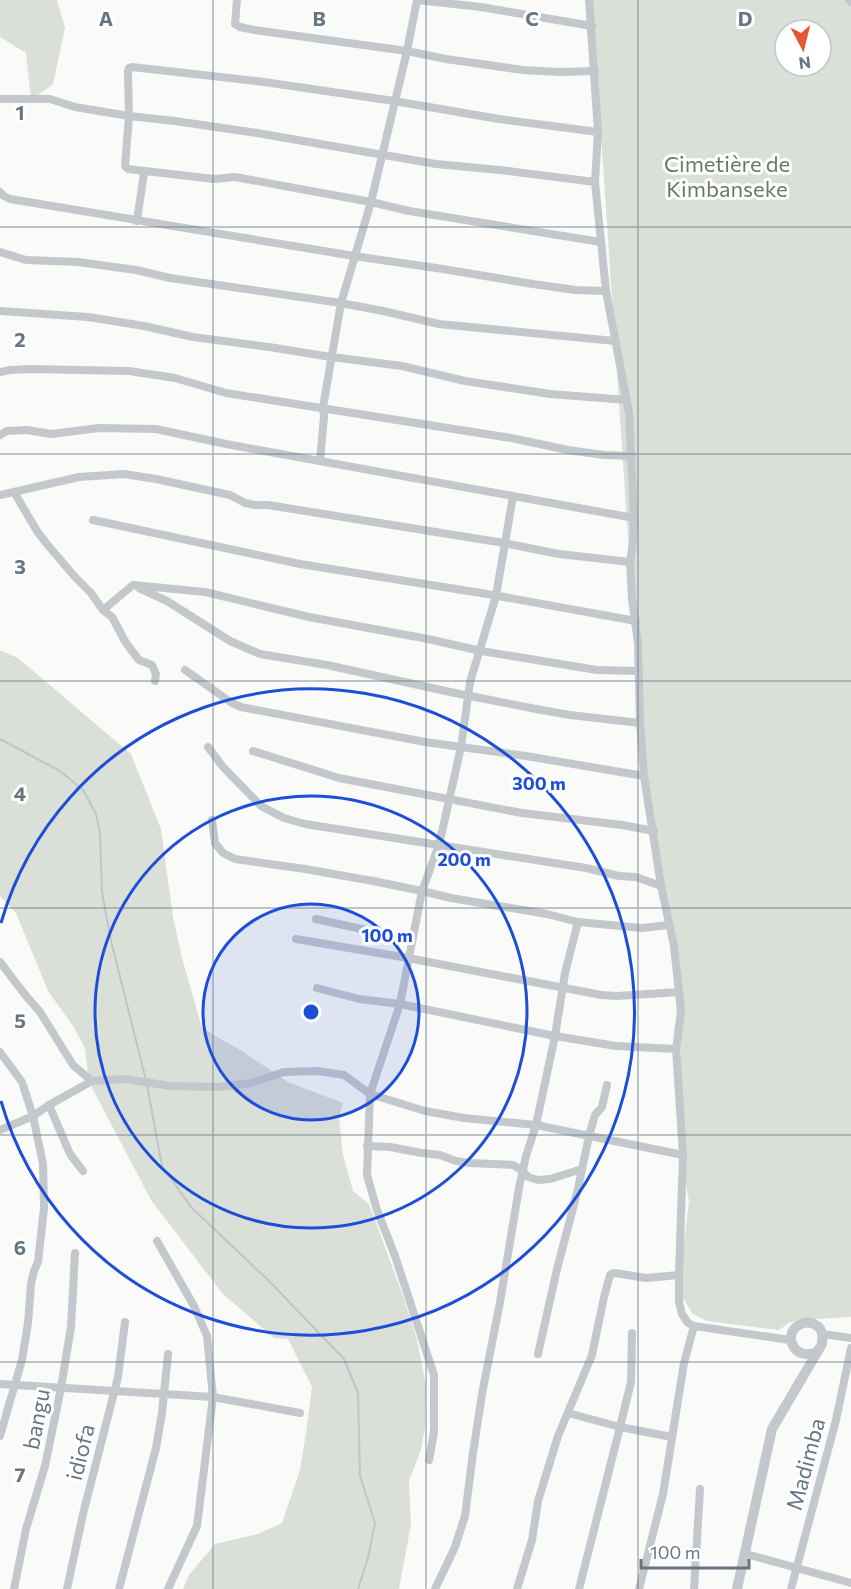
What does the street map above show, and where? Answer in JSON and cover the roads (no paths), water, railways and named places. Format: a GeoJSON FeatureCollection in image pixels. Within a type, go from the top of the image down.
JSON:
{"type":"FeatureCollection","features":[{"type":"Feature","properties":{"kind":"street"},"geometry":{"type":"LineString","coordinates":[[237,0],[234,22],[240,27],[254,30],[524,70],[595,71]]}},
{"type":"Feature","properties":{"kind":"street"},"geometry":{"type":"LineString","coordinates":[[320,461],[323,407],[341,303],[371,202],[417,0],[481,7],[592,26]]}},
{"type":"Feature","properties":{"kind":"street"},"geometry":{"type":"LineString","coordinates":[[589,0],[598,132],[595,182],[606,291],[627,400],[632,456],[634,518],[630,562],[632,599],[639,643],[638,670],[644,776],[661,886],[674,946],[681,1011],[676,1049],[683,1155],[679,1302],[682,1314],[688,1323],[694,1326],[790,1340]]}},
{"type":"Feature","properties":{"kind":"street"},"geometry":{"type":"LineString","coordinates":[[598,132],[499,119],[264,82],[132,67],[128,71],[129,116],[125,166],[128,169],[214,179],[235,177],[409,211],[601,242]]}},
{"type":"Feature","properties":{"kind":"street"},"geometry":{"type":"LineString","coordinates":[[0,99],[50,99],[75,107],[257,133],[382,156],[456,167],[595,182]]}},
{"type":"Feature","properties":{"kind":"street"},"geometry":{"type":"LineString","coordinates":[[137,221],[144,171]]}},
{"type":"Feature","properties":{"kind":"street"},"geometry":{"type":"LineString","coordinates":[[0,192],[10,199],[137,221],[565,289],[606,291]]}},
{"type":"Feature","properties":{"kind":"street"},"geometry":{"type":"LineString","coordinates":[[0,252],[26,260],[78,262],[341,303],[439,324],[615,341]]}},
{"type":"Feature","properties":{"kind":"street"},"geometry":{"type":"LineString","coordinates":[[0,311],[88,317],[193,337],[402,366],[465,381],[550,394],[627,400]]}},
{"type":"Feature","properties":{"kind":"street"},"geometry":{"type":"LineString","coordinates":[[0,372],[32,369],[129,371],[175,378],[226,393],[511,438],[568,450],[632,456]]}},
{"type":"Feature","properties":{"kind":"street"},"geometry":{"type":"LineString","coordinates":[[0,435],[7,431],[27,430],[51,434],[99,428],[156,429],[226,444],[634,518]]}},
{"type":"Feature","properties":{"kind":"street"},"geometry":{"type":"LineString","coordinates":[[0,495],[79,477],[124,474],[230,495],[244,503],[254,505],[268,505],[559,554],[630,562]]}},
{"type":"Feature","properties":{"kind":"street"},"geometry":{"type":"LineString","coordinates":[[14,492],[46,543],[98,601],[103,610],[112,617],[126,643],[140,660],[152,665],[156,674],[155,681]]}},
{"type":"Feature","properties":{"kind":"street"},"geometry":{"type":"LineString","coordinates":[[429,1460],[434,1432],[434,1374],[367,1175],[370,1094],[400,1004],[422,891],[439,845],[461,747],[468,695],[496,596],[513,496]]}},
{"type":"Feature","properties":{"kind":"street"},"geometry":{"type":"LineString","coordinates":[[93,520],[300,564],[636,621]]}},
{"type":"Feature","properties":{"kind":"street"},"geometry":{"type":"LineString","coordinates":[[103,610],[134,585],[205,592],[309,617],[481,651],[597,670],[638,670]]}},
{"type":"Feature","properties":{"kind":"street"},"geometry":{"type":"LineString","coordinates":[[134,585],[167,601],[230,641],[260,654],[327,665],[570,715],[640,723]]}},
{"type":"Feature","properties":{"kind":"street"},"geometry":{"type":"LineString","coordinates":[[185,670],[241,707],[425,742],[644,776]]}},
{"type":"Feature","properties":{"kind":"street"},"geometry":{"type":"LineString","coordinates":[[208,747],[223,767],[261,806],[284,818],[305,824],[636,877],[661,886]]}},
{"type":"Feature","properties":{"kind":"street"},"geometry":{"type":"LineString","coordinates":[[253,751],[339,778],[522,813],[654,831]]}},
{"type":"Feature","properties":{"kind":"street"},"geometry":{"type":"LineString","coordinates":[[212,820],[215,843],[223,853],[235,860],[305,869],[578,921],[642,928],[669,925]]}},
{"type":"Feature","properties":{"kind":"street"},"geometry":{"type":"LineString","coordinates":[[316,919],[412,940]]}},
{"type":"Feature","properties":{"kind":"street"},"geometry":{"type":"LineString","coordinates":[[435,1589],[455,1547],[465,1516],[482,1394],[523,1171],[536,1125],[555,1036],[562,988],[578,921]]}},
{"type":"Feature","properties":{"kind":"street"},"geometry":{"type":"LineString","coordinates":[[296,939],[609,996],[679,992]]}},
{"type":"Feature","properties":{"kind":"street"},"geometry":{"type":"LineString","coordinates":[[0,962],[40,1012],[73,1065],[92,1081]]}},
{"type":"Feature","properties":{"kind":"street"},"geometry":{"type":"LineString","coordinates":[[317,988],[359,999],[400,1004],[555,1036],[616,1046],[676,1049]]}},
{"type":"Feature","properties":{"kind":"street"},"geometry":{"type":"LineString","coordinates":[[0,1052],[22,1082],[33,1116],[43,1164],[44,1208],[38,1262],[31,1284],[22,1360],[0,1436]]}},
{"type":"Feature","properties":{"kind":"street"},"geometry":{"type":"LineString","coordinates":[[0,1130],[33,1116],[92,1081],[126,1079],[170,1086],[218,1087],[251,1083],[284,1072],[318,1071],[344,1076],[370,1094],[425,1111],[464,1118],[536,1125],[683,1155]]}},
{"type":"Feature","properties":{"kind":"street"},"geometry":{"type":"LineString","coordinates":[[538,1354],[588,1136],[595,1115],[602,1107],[608,1085]]}},
{"type":"Feature","properties":{"kind":"street"},"geometry":{"type":"LineString","coordinates":[[49,1105],[70,1154],[83,1171]]}},
{"type":"Feature","properties":{"kind":"street"},"geometry":{"type":"LineString","coordinates":[[367,1146],[390,1147],[422,1154],[440,1155],[470,1163],[513,1166],[523,1171],[528,1177],[538,1180],[550,1179],[582,1169]]}},
{"type":"Feature","properties":{"kind":"street"},"geometry":{"type":"LineString","coordinates":[[157,1241],[194,1306],[207,1336],[213,1397],[197,1526],[168,1589]]}},
{"type":"Feature","properties":{"kind":"street","name":"bangu"},"geometry":{"type":"LineString","coordinates":[[14,1589],[26,1529],[45,1466],[61,1388],[71,1327],[75,1253]]}},
{"type":"Feature","properties":{"kind":"street"},"geometry":{"type":"LineString","coordinates":[[517,1589],[532,1540],[538,1502],[558,1436],[592,1355],[611,1274],[646,1278],[678,1275]]}},
{"type":"Feature","properties":{"kind":"street","name":"idiofa"},"geometry":{"type":"LineString","coordinates":[[67,1589],[83,1514],[118,1377],[125,1322]]}},
{"type":"Feature","properties":{"kind":"street"},"geometry":{"type":"LineString","coordinates":[[737,1589],[772,1429],[806,1374],[822,1344],[823,1335],[820,1328],[813,1323],[805,1322],[797,1325],[790,1340],[793,1348],[806,1355],[818,1351]]}},
{"type":"Feature","properties":{"kind":"street"},"geometry":{"type":"LineString","coordinates":[[639,1589],[663,1494],[684,1363],[694,1326]]}},
{"type":"Feature","properties":{"kind":"street"},"geometry":{"type":"LineString","coordinates":[[579,1589],[631,1382],[632,1333]]}},
{"type":"Feature","properties":{"kind":"street"},"geometry":{"type":"LineString","coordinates":[[823,1335],[851,1338]]}},
{"type":"Feature","properties":{"kind":"street","name":"Madimba"},"geometry":{"type":"LineString","coordinates":[[791,1589],[836,1420],[851,1348]]}},
{"type":"Feature","properties":{"kind":"street"},"geometry":{"type":"LineString","coordinates":[[799,1353],[806,1374]]}},
{"type":"Feature","properties":{"kind":"street"},"geometry":{"type":"LineString","coordinates":[[118,1589],[156,1448],[168,1354]]}},
{"type":"Feature","properties":{"kind":"street"},"geometry":{"type":"LineString","coordinates":[[0,1384],[213,1397],[300,1413]]}},
{"type":"Feature","properties":{"kind":"street"},"geometry":{"type":"LineString","coordinates":[[568,1413],[620,1427],[672,1437]]}},
{"type":"Feature","properties":{"kind":"street"},"geometry":{"type":"LineString","coordinates":[[694,1589],[699,1489]]}},
{"type":"Feature","properties":{"kind":"street"},"geometry":{"type":"LineString","coordinates":[[746,1554],[851,1583]]}},
{"type":"Feature","properties":{"kind":"waterway"},"geometry":{"type":"LineString","coordinates":[[0,739],[60,771],[83,790],[96,814],[100,833],[102,892],[111,941],[146,1080]]}},
{"type":"Feature","properties":{"kind":"waterway"},"geometry":{"type":"LineString","coordinates":[[147,1085],[162,1166],[191,1207],[270,1282],[344,1359],[358,1393],[360,1476],[375,1523],[368,1558],[358,1589]]}},
{"type":"Feature","properties":{"kind":"park label","name":"Cimetière de Kimbanseke"},"geometry":{"type":"Point","coordinates":[727,176]}}]}
